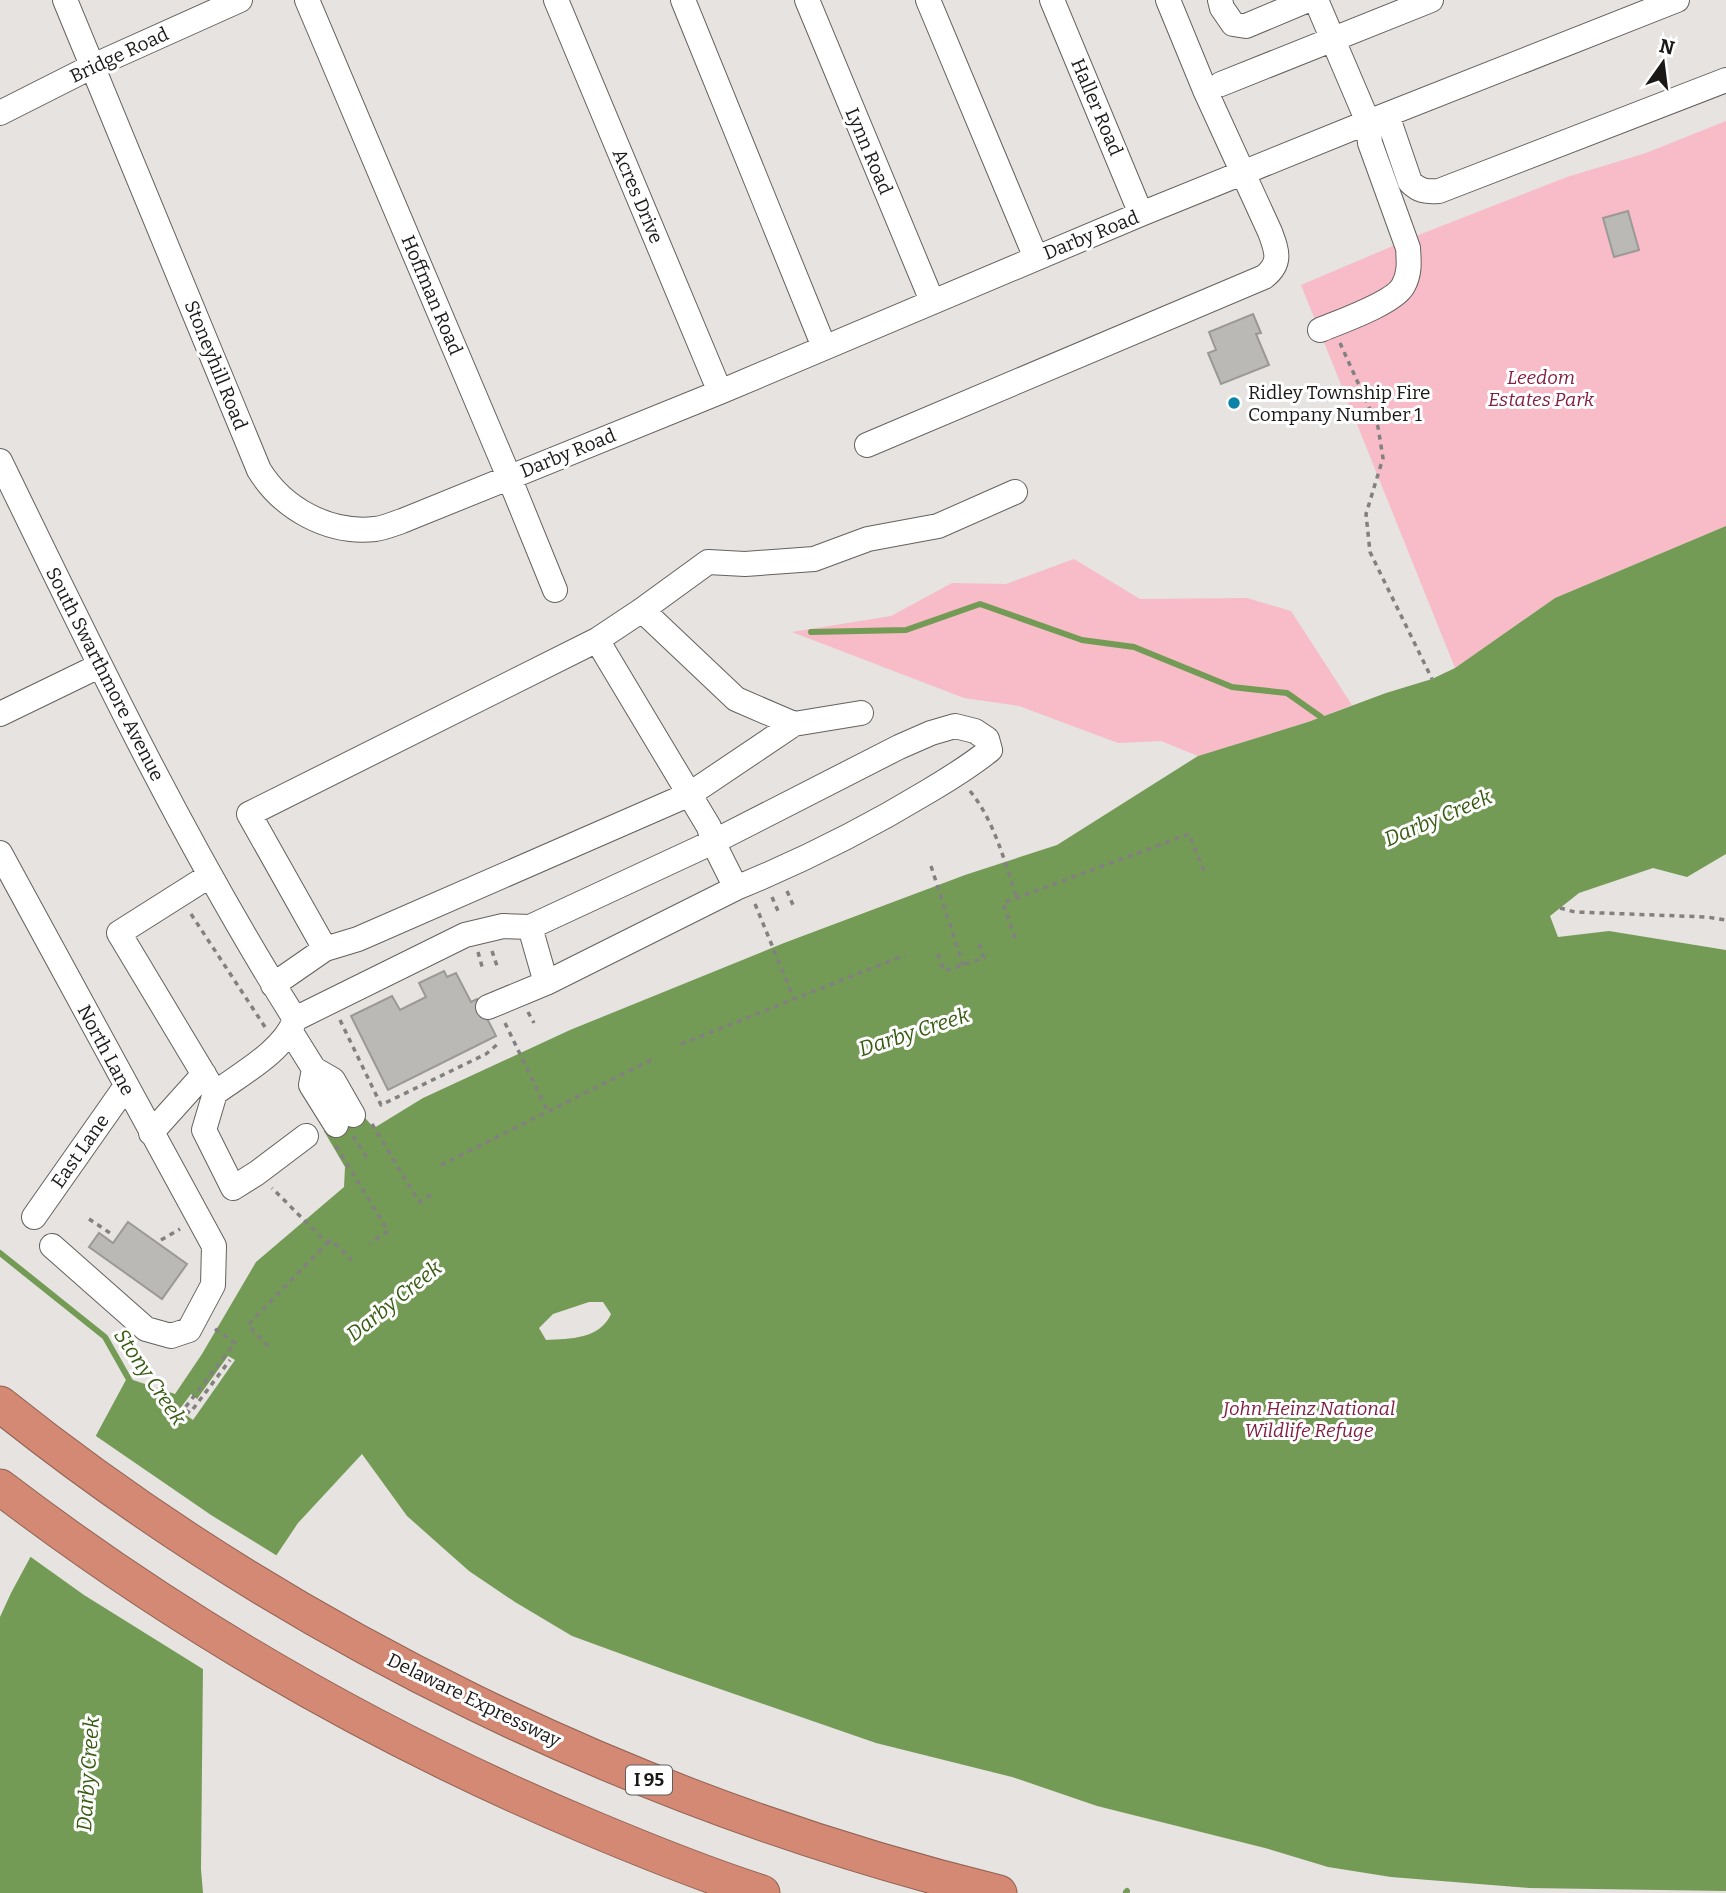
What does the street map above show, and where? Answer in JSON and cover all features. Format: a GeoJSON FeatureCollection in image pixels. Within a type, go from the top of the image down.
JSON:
{"type":"FeatureCollection","features":[{"type":"Feature","properties":{"kind":"highway","name":"Delaware Expressway"},"geometry":{"type":"LineString","coordinates":[[0,1404],[146,1511],[238,1571],[318,1620],[458,1695],[522,1726],[644,1778],[768,1825],[847,1852],[999,1893]]}},
{"type":"Feature","properties":{"kind":"highway"},"geometry":{"type":"LineString","coordinates":[[0,1487],[164,1604],[348,1713],[546,1809],[677,1863],[762,1893]]}},
{"type":"Feature","properties":{"kind":"street","name":"Stoneyhill Road"},"geometry":{"type":"LineString","coordinates":[[65,0],[259,470],[278,494],[331,527],[377,529],[509,477]]}},
{"type":"Feature","properties":{"kind":"street","name":"Bridge Road"},"geometry":{"type":"LineString","coordinates":[[0,113],[93,66],[240,0]]}},
{"type":"Feature","properties":{"kind":"street","name":"Hoffman Road"},"geometry":{"type":"LineString","coordinates":[[307,0],[555,590]]}},
{"type":"Feature","properties":{"kind":"street","name":"Acres Drive"},"geometry":{"type":"LineString","coordinates":[[556,0],[720,392]]}},
{"type":"Feature","properties":{"kind":"street"},"geometry":{"type":"LineString","coordinates":[[683,0],[824,347]]}},
{"type":"Feature","properties":{"kind":"street","name":"Lynn Road"},"geometry":{"type":"LineString","coordinates":[[807,0],[932,301]]}},
{"type":"Feature","properties":{"kind":"street"},"geometry":{"type":"LineString","coordinates":[[928,0],[1036,258]]}},
{"type":"Feature","properties":{"kind":"street","name":"Haller Road"},"geometry":{"type":"LineString","coordinates":[[1052,0],[1141,214]]}},
{"type":"Feature","properties":{"kind":"street"},"geometry":{"type":"LineString","coordinates":[[867,445],[1264,278],[1272,272],[1276,249],[1168,0]]}},
{"type":"Feature","properties":{"kind":"street"},"geometry":{"type":"LineString","coordinates":[[1220,0],[1233,24],[1246,26],[1308,0]]}},
{"type":"Feature","properties":{"kind":"street"},"geometry":{"type":"LineString","coordinates":[[1316,0],[1333,39],[1410,182],[1427,192],[1439,191],[1726,80]]}},
{"type":"Feature","properties":{"kind":"street"},"geometry":{"type":"LineString","coordinates":[[1221,84],[1431,0]]}},
{"type":"Feature","properties":{"kind":"street","name":"Darby Road"},"geometry":{"type":"LineString","coordinates":[[509,477],[720,392],[1141,214],[1677,0]]}},
{"type":"Feature","properties":{"kind":"street"},"geometry":{"type":"LineString","coordinates":[[1326,327],[1387,301],[1402,290],[1408,274],[1408,248],[1370,143],[1377,118]]}},
{"type":"Feature","properties":{"kind":"street","name":"South Swarthmore Avenue"},"geometry":{"type":"LineString","coordinates":[[0,461],[99,666],[212,881],[273,985],[314,1069],[311,1085],[339,1127]]}},
{"type":"Feature","properties":{"kind":"street"},"geometry":{"type":"LineString","coordinates":[[325,949],[249,814],[597,640],[708,562],[745,564],[814,559],[868,539],[938,526],[1015,492]]}},
{"type":"Feature","properties":{"kind":"street"},"geometry":{"type":"LineString","coordinates":[[642,610],[736,699],[794,724]]}},
{"type":"Feature","properties":{"kind":"street"},"geometry":{"type":"LineString","coordinates":[[597,640],[709,827],[713,842],[736,888]]}},
{"type":"Feature","properties":{"kind":"street"},"geometry":{"type":"LineString","coordinates":[[0,714],[99,666]]}},
{"type":"Feature","properties":{"kind":"street"},"geometry":{"type":"LineString","coordinates":[[273,985],[325,949],[358,939],[690,794],[794,724],[861,713]]}},
{"type":"Feature","properties":{"kind":"street"},"geometry":{"type":"LineString","coordinates":[[151,1133],[210,1083],[261,1060],[293,1026],[465,935],[503,926],[530,927],[713,842],[931,733],[955,726],[975,731],[987,739],[990,750],[904,806],[798,862],[736,888],[546,983],[488,1007]]}},
{"type":"Feature","properties":{"kind":"street","name":"North Lane"},"geometry":{"type":"LineString","coordinates":[[0,853],[179,1183],[202,1235]]}},
{"type":"Feature","properties":{"kind":"street"},"geometry":{"type":"LineString","coordinates":[[212,881],[119,933],[210,1083],[204,1130],[233,1188],[339,1127]]}},
{"type":"Feature","properties":{"kind":"street"},"geometry":{"type":"LineString","coordinates":[[530,927],[546,983]]}},
{"type":"Feature","properties":{"kind":"street","name":"East Lane"},"geometry":{"type":"LineString","coordinates":[[34,1217],[126,1086]]}},
{"type":"Feature","properties":{"kind":"street"},"geometry":{"type":"LineString","coordinates":[[52,1246],[146,1329],[171,1336],[188,1330],[213,1285],[202,1235]]}},
{"type":"Feature","properties":{"kind":"path"},"geometry":{"type":"LineString","coordinates":[[1326,327],[1378,427],[1383,458],[1366,514],[1370,552],[1432,680]]}},
{"type":"Feature","properties":{"kind":"path"},"geometry":{"type":"LineString","coordinates":[[956,774],[983,807],[992,824],[1017,898]]}},
{"type":"Feature","properties":{"kind":"path"},"geometry":{"type":"LineString","coordinates":[[1015,938],[1003,903],[1189,834],[1204,871]]}},
{"type":"Feature","properties":{"kind":"path"},"geometry":{"type":"LineString","coordinates":[[931,866],[963,965]]}},
{"type":"Feature","properties":{"kind":"path"},"geometry":{"type":"LineString","coordinates":[[755,904],[794,999]]}},
{"type":"Feature","properties":{"kind":"path"},"geometry":{"type":"LineString","coordinates":[[1560,908],[1574,912],[1726,920]]}},
{"type":"Feature","properties":{"kind":"path"},"geometry":{"type":"LineString","coordinates":[[190,911],[265,1027]]}},
{"type":"Feature","properties":{"kind":"path"},"geometry":{"type":"LineString","coordinates":[[938,954],[944,971],[963,965],[984,958],[978,941]]}},
{"type":"Feature","properties":{"kind":"path"},"geometry":{"type":"LineString","coordinates":[[681,1044],[905,956]]}},
{"type":"Feature","properties":{"kind":"path"},"geometry":{"type":"LineString","coordinates":[[339,1018],[381,1105],[486,1054],[499,1043]]}},
{"type":"Feature","properties":{"kind":"path"},"geometry":{"type":"LineString","coordinates":[[510,1034],[548,1112]]}},
{"type":"Feature","properties":{"kind":"path"},"geometry":{"type":"LineString","coordinates":[[441,1165],[653,1059]]}},
{"type":"Feature","properties":{"kind":"path"},"geometry":{"type":"LineString","coordinates":[[339,1127],[419,1202],[435,1193]]}},
{"type":"Feature","properties":{"kind":"path"},"geometry":{"type":"LineString","coordinates":[[339,1127],[388,1231],[370,1243]]}},
{"type":"Feature","properties":{"kind":"path"},"geometry":{"type":"LineString","coordinates":[[281,1197],[327,1243]]}},
{"type":"Feature","properties":{"kind":"path"},"geometry":{"type":"LineString","coordinates":[[89,1219],[113,1235]]}},
{"type":"Feature","properties":{"kind":"path"},"geometry":{"type":"LineString","coordinates":[[160,1240],[202,1235]]}},
{"type":"Feature","properties":{"kind":"path"},"geometry":{"type":"LineString","coordinates":[[268,1346],[248,1325],[327,1243],[331,1240],[352,1260]]}},
{"type":"Feature","properties":{"kind":"path"},"geometry":{"type":"LineString","coordinates":[[197,1315],[235,1343],[184,1409],[190,1413],[230,1360]]}},
{"type":"Feature","properties":{"kind":"green space","name":"Leedom Estates Park"},"geometry":{"type":"Polygon","coordinates":[[[1726,121],[1726,526],[1555,598],[1455,668],[1301,285],[1421,234],[1567,177],[1646,153],[1726,121]]]}},
{"type":"Feature","properties":{"kind":"green space"},"geometry":{"type":"Polygon","coordinates":[[[1074,559],[1140,599],[1247,598],[1291,611],[1352,705],[1308,722],[1198,756],[1161,741],[1118,743],[1019,706],[964,698],[792,632],[891,616],[952,583],[1006,584],[1074,559]]]}},
{"type":"Feature","properties":{"kind":"water","name":"John Heinz National Wildlife Refuge"},"geometry":{"type":"Polygon","coordinates":[[[1726,526],[1726,854],[1687,877],[1653,868],[1579,893],[1550,916],[1558,937],[1609,931],[1726,950],[1726,1891],[1529,1888],[1391,1877],[1328,1867],[1265,1848],[1097,1806],[1012,1777],[876,1743],[572,1636],[469,1571],[407,1516],[362,1454],[298,1523],[203,1665],[203,1893],[0,1893],[0,1617],[127,1378],[175,1394],[256,1262],[344,1187],[345,1167],[324,1131],[360,1112],[374,1128],[423,1098],[570,1030],[784,943],[965,875],[1057,845],[1198,756],[1308,722],[1432,679],[1455,668],[1555,598],[1726,526]],[[589,1302],[553,1314],[539,1328],[546,1340],[574,1338],[592,1333],[606,1322],[611,1314],[603,1302],[589,1302]]]}},
{"type":"Feature","properties":{"kind":"pier"},"geometry":{"type":"Polygon","coordinates":[[[228,1356],[235,1360],[193,1420],[179,1410],[191,1394],[197,1399],[228,1356]]]}},
{"type":"Feature","properties":{"kind":"pier"},"geometry":{"type":"Polygon","coordinates":[[[93,1434],[211,1515],[279,1557],[206,1667],[206,1671],[84,1595],[28,1555],[93,1434]]]}},
{"type":"Feature","properties":{"kind":"building"},"geometry":{"type":"Polygon","coordinates":[[[1628,211],[1639,250],[1614,257],[1603,218],[1628,211]]]}},
{"type":"Feature","properties":{"kind":"building"},"geometry":{"type":"Polygon","coordinates":[[[1253,314],[1261,333],[1256,334],[1269,365],[1221,384],[1208,353],[1216,350],[1209,332],[1253,314]]]}},
{"type":"Feature","properties":{"kind":"building"},"geometry":{"type":"Polygon","coordinates":[[[444,971],[447,977],[456,973],[471,1002],[477,999],[496,1036],[388,1090],[351,1016],[392,996],[400,1010],[426,997],[419,983],[444,971]]]}},
{"type":"Feature","properties":{"kind":"building"},"geometry":{"type":"Polygon","coordinates":[[[128,1222],[187,1264],[162,1299],[89,1247],[99,1233],[113,1243],[128,1222]]]}},
{"type":"Feature","properties":{"kind":"waterway"},"geometry":{"type":"LineString","coordinates":[[811,632],[906,630],[980,604],[1082,640],[1134,647],[1232,687],[1287,693],[1321,717],[1325,723]]}},
{"type":"Feature","properties":{"kind":"waterway","name":"Stony Creek"},"geometry":{"type":"LineString","coordinates":[[0,1253],[105,1337],[131,1383]]}},
{"type":"Feature","properties":{"kind":"place","name":"Ridley Township Fire Company Number 1"},"geometry":{"type":"Point","coordinates":[1234,403]}},
{"type":"Feature","properties":{"kind":"water label","name":"Darby Creek"},"geometry":{"type":"Point","coordinates":[1438,818]}},
{"type":"Feature","properties":{"kind":"water label","name":"Darby Creek"},"geometry":{"type":"Point","coordinates":[914,1032]}},
{"type":"Feature","properties":{"kind":"water label","name":"Darby Creek"},"geometry":{"type":"Point","coordinates":[394,1301]}},
{"type":"Feature","properties":{"kind":"water label","name":"Darby Creek"},"geometry":{"type":"Point","coordinates":[88,1774]}}]}
